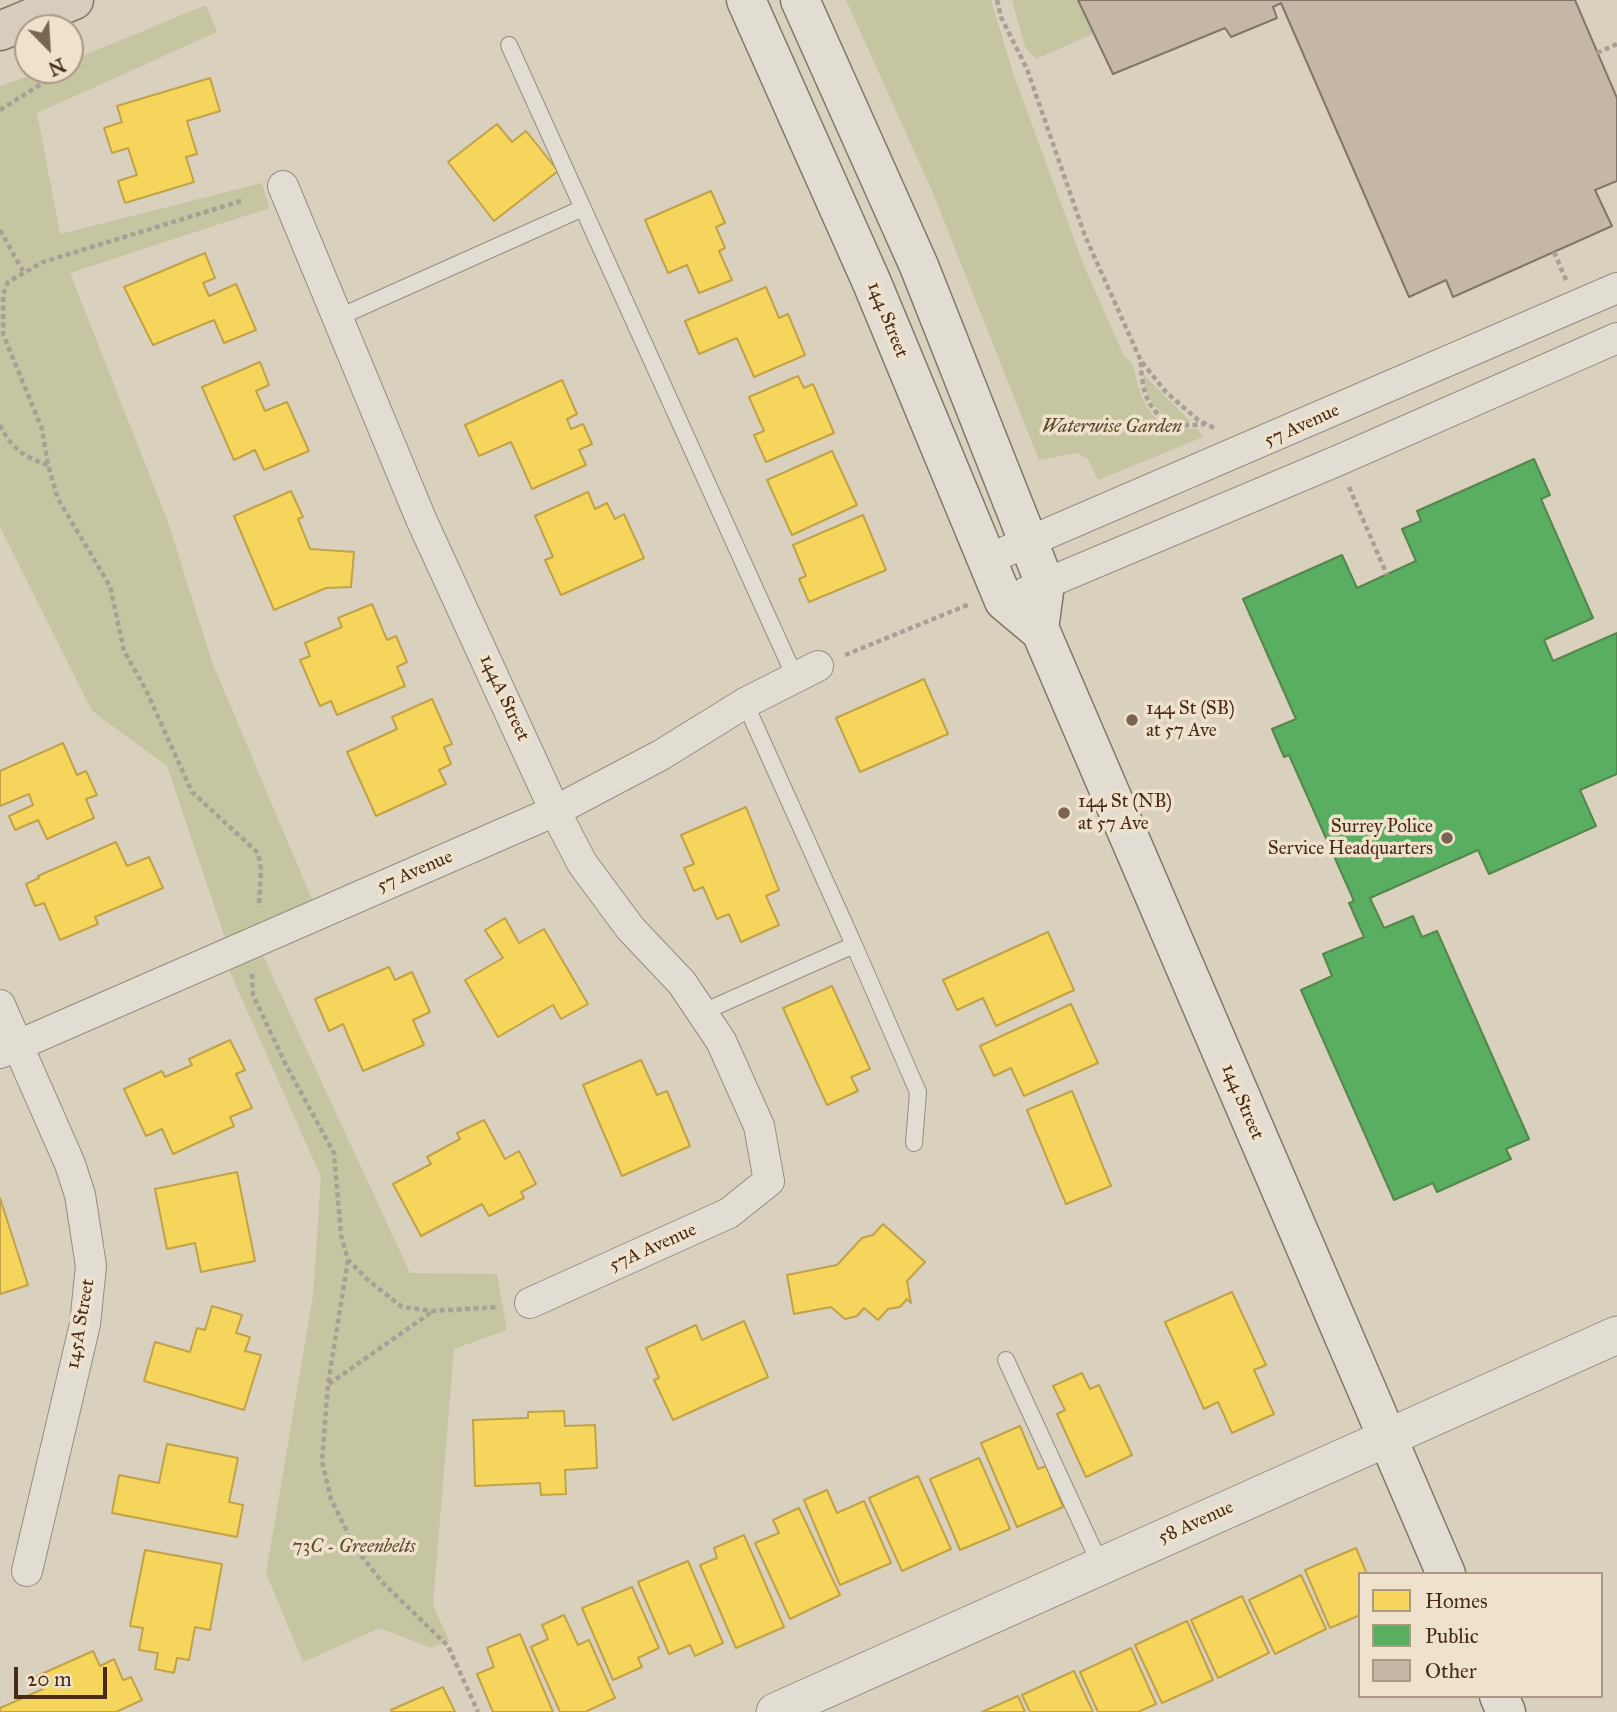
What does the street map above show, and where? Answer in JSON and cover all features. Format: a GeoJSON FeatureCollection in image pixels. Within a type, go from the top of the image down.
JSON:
{"type":"FeatureCollection","features":[{"type":"Feature","properties":{"kind":"highway"},"geometry":{"type":"LineString","coordinates":[[0,31],[74,0]]}},
{"type":"Feature","properties":{"kind":"main road","name":"144 Street"},"geometry":{"type":"LineString","coordinates":[[746,0],[872,283],[986,560],[986,603],[1039,629],[1445,1572]]}},
{"type":"Feature","properties":{"kind":"main road"},"geometry":{"type":"LineString","coordinates":[[800,0],[919,266],[1045,584],[1039,629]]}},
{"type":"Feature","properties":{"kind":"street","name":"144A Street"},"geometry":{"type":"LineString","coordinates":[[283,187],[421,519],[555,811],[582,863],[630,928],[682,983],[722,1041],[759,1126],[769,1181]]}},
{"type":"Feature","properties":{"kind":"street","name":"57 Avenue"},"geometry":{"type":"LineString","coordinates":[[986,560],[1617,288]]}},
{"type":"Feature","properties":{"kind":"street"},"geometry":{"type":"LineString","coordinates":[[986,603],[1045,584],[1325,467],[1617,338]]}},
{"type":"Feature","properties":{"kind":"street","name":"57 Avenue"},"geometry":{"type":"LineString","coordinates":[[9,1049],[555,811],[661,755],[745,704],[807,671]]}},
{"type":"Feature","properties":{"kind":"street","name":"145A Street"},"geometry":{"type":"LineString","coordinates":[[0,1005],[9,1049],[70,1164],[80,1195],[91,1266],[85,1324],[26,1571]]}},
{"type":"Feature","properties":{"kind":"street","name":"57A Avenue"},"geometry":{"type":"LineString","coordinates":[[530,1303],[729,1213],[769,1181]]}},
{"type":"Feature","properties":{"kind":"street","name":"58 Avenue"},"geometry":{"type":"LineString","coordinates":[[775,1712],[1617,1335]]}},
{"type":"Feature","properties":{"kind":"lane"},"geometry":{"type":"LineString","coordinates":[[509,45],[583,208],[807,671]]}},
{"type":"Feature","properties":{"kind":"lane"},"geometry":{"type":"LineString","coordinates":[[337,318],[583,208]]}},
{"type":"Feature","properties":{"kind":"lane"},"geometry":{"type":"LineString","coordinates":[[745,704],[918,1093],[914,1143]]}},
{"type":"Feature","properties":{"kind":"lane"},"geometry":{"type":"LineString","coordinates":[[703,1012],[854,946]]}},
{"type":"Feature","properties":{"kind":"lane"},"geometry":{"type":"LineString","coordinates":[[1006,1360],[1101,1566]]}},
{"type":"Feature","properties":{"kind":"path"},"geometry":{"type":"LineString","coordinates":[[997,0],[1001,17],[1027,69],[1085,236],[1141,361],[1166,392],[1206,424],[1218,430]]}},
{"type":"Feature","properties":{"kind":"path"},"geometry":{"type":"LineString","coordinates":[[1597,53],[1617,44]]}},
{"type":"Feature","properties":{"kind":"path"},"geometry":{"type":"LineString","coordinates":[[0,110],[41,84]]}},
{"type":"Feature","properties":{"kind":"path"},"geometry":{"type":"LineString","coordinates":[[241,201],[43,262],[23,271],[8,282],[3,295],[3,334],[43,429],[48,465],[58,499],[110,586],[124,652],[146,690],[192,792],[258,853],[261,869],[259,919]]}},
{"type":"Feature","properties":{"kind":"path"},"geometry":{"type":"LineString","coordinates":[[0,230],[23,271]]}},
{"type":"Feature","properties":{"kind":"path"},"geometry":{"type":"LineString","coordinates":[[1553,251],[1567,284]]}},
{"type":"Feature","properties":{"kind":"path"},"geometry":{"type":"LineString","coordinates":[[1141,361],[1141,381],[1149,402],[1161,419],[1173,424],[1206,424]]}},
{"type":"Feature","properties":{"kind":"path"},"geometry":{"type":"LineString","coordinates":[[0,425],[8,442],[26,458],[48,465]]}},
{"type":"Feature","properties":{"kind":"path"},"geometry":{"type":"LineString","coordinates":[[1348,487],[1387,575]]}},
{"type":"Feature","properties":{"kind":"path"},"geometry":{"type":"LineString","coordinates":[[807,671],[986,603]]}},
{"type":"Feature","properties":{"kind":"path"},"geometry":{"type":"LineString","coordinates":[[251,967],[253,995],[286,1065],[334,1153],[341,1234],[348,1259],[328,1384],[322,1461],[331,1499],[355,1548],[383,1583],[448,1646],[478,1712]]}},
{"type":"Feature","properties":{"kind":"path"},"geometry":{"type":"LineString","coordinates":[[348,1259],[368,1280],[402,1307],[433,1311],[498,1307]]}},
{"type":"Feature","properties":{"kind":"path"},"geometry":{"type":"LineString","coordinates":[[328,1384],[433,1311]]}},
{"type":"Feature","properties":{"kind":"green space","name":"Waterwise Garden"},"geometry":{"type":"Polygon","coordinates":[[[846,0],[991,0],[1013,73],[1084,266],[1124,356],[1133,365],[1142,396],[1158,420],[1166,424],[1198,429],[1203,437],[1098,480],[1088,459],[1077,453],[1039,460],[933,193],[846,0]]]}},
{"type":"Feature","properties":{"kind":"green space"},"geometry":{"type":"Polygon","coordinates":[[[1012,0],[1078,0],[1093,34],[1036,59],[1025,47],[1012,0]]]}},
{"type":"Feature","properties":{"kind":"green space"},"geometry":{"type":"Polygon","coordinates":[[[206,5],[217,32],[37,113],[60,234],[262,183],[269,208],[70,273],[168,522],[212,662],[316,909],[228,947],[167,766],[92,711],[0,527],[0,86],[14,81],[14,84],[84,84],[84,55],[206,5]]]}},
{"type":"Feature","properties":{"kind":"green space"},"geometry":{"type":"Polygon","coordinates":[[[1143,374],[1191,422],[1172,419],[1157,409],[1148,394],[1143,374]]]}},
{"type":"Feature","properties":{"kind":"green space","name":"73C - Greenbelts"},"geometry":{"type":"Polygon","coordinates":[[[260,949],[410,1273],[497,1274],[507,1330],[454,1349],[433,1605],[449,1641],[431,1648],[380,1628],[303,1662],[266,1573],[313,1296],[321,1177],[226,963],[260,949]]]}},
{"type":"Feature","properties":{"kind":"building: Homes"},"geometry":{"type":"Polygon","coordinates":[[[210,78],[220,111],[187,121],[197,154],[186,157],[194,182],[125,203],[118,181],[137,175],[128,148],[112,153],[104,128],[122,122],[117,106],[210,78]]]}},
{"type":"Feature","properties":{"kind":"building: Homes"},"geometry":{"type":"Polygon","coordinates":[[[497,124],[512,142],[526,131],[558,171],[494,221],[448,162],[497,124]]]}},
{"type":"Feature","properties":{"kind":"building: Homes"},"geometry":{"type":"Polygon","coordinates":[[[711,191],[725,223],[716,227],[725,248],[719,251],[732,280],[699,293],[687,265],[668,273],[645,220],[711,191]]]}},
{"type":"Feature","properties":{"kind":"building: Homes"},"geometry":{"type":"Polygon","coordinates":[[[205,253],[215,278],[203,283],[209,296],[236,284],[256,330],[224,343],[214,320],[153,345],[124,287],[205,253]]]}},
{"type":"Feature","properties":{"kind":"building: Homes"},"geometry":{"type":"Polygon","coordinates":[[[766,287],[779,318],[788,314],[805,355],[754,377],[737,338],[699,354],[685,321],[766,287]]]}},
{"type":"Feature","properties":{"kind":"building: Homes"},"geometry":{"type":"Polygon","coordinates":[[[260,362],[269,385],[256,391],[265,411],[287,402],[309,451],[264,470],[255,450],[234,460],[202,387],[260,362]]]}},
{"type":"Feature","properties":{"kind":"building: Homes"},"geometry":{"type":"Polygon","coordinates":[[[798,376],[804,388],[813,384],[834,433],[766,462],[754,435],[764,431],[749,397],[798,376]]]}},
{"type":"Feature","properties":{"kind":"building: Homes"},"geometry":{"type":"Polygon","coordinates":[[[562,380],[577,414],[567,419],[571,429],[583,424],[592,444],[579,450],[586,465],[532,489],[511,442],[479,456],[465,425],[562,380]]]}},
{"type":"Feature","properties":{"kind":"building: Homes"},"geometry":{"type":"Polygon","coordinates":[[[832,451],[857,505],[792,535],[767,480],[832,451]]]}},
{"type":"Feature","properties":{"kind":"building: Homes"},"geometry":{"type":"Polygon","coordinates":[[[291,491],[303,517],[298,519],[310,549],[354,552],[351,587],[326,588],[274,610],[234,516],[291,491]]]}},
{"type":"Feature","properties":{"kind":"building: Homes"},"geometry":{"type":"Polygon","coordinates":[[[588,492],[595,509],[607,503],[615,519],[624,514],[644,558],[561,595],[545,560],[553,557],[535,516],[588,492]]]}},
{"type":"Feature","properties":{"kind":"building: Homes"},"geometry":{"type":"Polygon","coordinates":[[[863,515],[886,570],[809,602],[799,579],[806,576],[793,545],[863,515]]]}},
{"type":"Feature","properties":{"kind":"building: Homes"},"geometry":{"type":"Polygon","coordinates":[[[372,604],[387,640],[396,636],[407,662],[397,667],[405,686],[337,715],[331,701],[320,706],[300,660],[310,656],[305,643],[342,627],[338,618],[372,604]]]}},
{"type":"Feature","properties":{"kind":"building: Homes"},"geometry":{"type":"Polygon","coordinates":[[[924,679],[948,734],[860,772],[836,718],[924,679]]]}},
{"type":"Feature","properties":{"kind":"building: Homes"},"geometry":{"type":"Polygon","coordinates":[[[432,699],[452,744],[444,747],[451,764],[439,770],[446,784],[376,816],[347,752],[397,729],[392,717],[432,699]]]}},
{"type":"Feature","properties":{"kind":"building: Homes"},"geometry":{"type":"Polygon","coordinates":[[[63,743],[77,775],[86,771],[97,795],[86,799],[94,818],[47,839],[38,820],[15,830],[9,816],[33,805],[29,794],[0,806],[0,771],[63,743]]]}},
{"type":"Feature","properties":{"kind":"building: Homes"},"geometry":{"type":"Polygon","coordinates":[[[746,807],[779,890],[766,896],[779,925],[741,942],[729,914],[717,919],[703,887],[694,891],[684,868],[694,864],[681,835],[746,807]]]}},
{"type":"Feature","properties":{"kind":"building: Homes"},"geometry":{"type":"Polygon","coordinates":[[[116,842],[127,866],[149,857],[163,888],[95,917],[98,924],[60,940],[44,903],[35,906],[26,884],[39,878],[38,876],[116,842]]]}},
{"type":"Feature","properties":{"kind":"building: Homes"},"geometry":{"type":"Polygon","coordinates":[[[505,918],[519,943],[544,929],[588,1004],[561,1019],[553,1005],[498,1037],[465,980],[503,958],[485,930],[505,918]]]}},
{"type":"Feature","properties":{"kind":"building: Homes"},"geometry":{"type":"Polygon","coordinates":[[[1048,932],[1074,990],[996,1026],[983,998],[957,1010],[943,980],[1048,932]]]}},
{"type":"Feature","properties":{"kind":"building: Homes"},"geometry":{"type":"Polygon","coordinates":[[[389,967],[395,980],[412,972],[430,1012],[413,1020],[424,1045],[363,1071],[343,1024],[329,1031],[315,999],[389,967]]]}},
{"type":"Feature","properties":{"kind":"building: Homes"},"geometry":{"type":"Polygon","coordinates":[[[832,986],[870,1069],[851,1077],[858,1091],[827,1105],[783,1008],[832,986]]]}},
{"type":"Feature","properties":{"kind":"building: Homes"},"geometry":{"type":"Polygon","coordinates":[[[1071,1004],[1098,1063],[1024,1096],[1011,1068],[994,1076],[980,1046],[1071,1004]]]}},
{"type":"Feature","properties":{"kind":"building: Homes"},"geometry":{"type":"Polygon","coordinates":[[[230,1040],[245,1070],[236,1074],[252,1108],[230,1117],[234,1126],[173,1154],[162,1129],[146,1136],[124,1089],[162,1071],[165,1077],[192,1065],[189,1059],[230,1040]]]}},
{"type":"Feature","properties":{"kind":"building: Homes"},"geometry":{"type":"Polygon","coordinates":[[[641,1060],[657,1095],[667,1091],[690,1146],[622,1176],[583,1085],[641,1060]]]}},
{"type":"Feature","properties":{"kind":"building: Homes"},"geometry":{"type":"Polygon","coordinates":[[[1072,1091],[1111,1186],[1066,1204],[1027,1110],[1072,1091]]]}},
{"type":"Feature","properties":{"kind":"building: Homes"},"geometry":{"type":"Polygon","coordinates":[[[484,1120],[505,1159],[519,1151],[536,1184],[521,1192],[524,1198],[489,1216],[482,1204],[421,1236],[393,1184],[431,1164],[427,1157],[460,1139],[457,1133],[484,1120]]]}},
{"type":"Feature","properties":{"kind":"building: Homes"},"geometry":{"type":"Polygon","coordinates":[[[237,1172],[255,1261],[201,1272],[195,1243],[167,1249],[155,1189],[237,1172]]]}},
{"type":"Feature","properties":{"kind":"building: Homes"},"geometry":{"type":"Polygon","coordinates":[[[0,1198],[28,1285],[0,1294],[0,1198]]]}},
{"type":"Feature","properties":{"kind":"building: Homes"},"geometry":{"type":"Polygon","coordinates":[[[883,1224],[925,1262],[907,1281],[911,1303],[907,1299],[900,1307],[888,1309],[878,1320],[864,1308],[857,1316],[845,1319],[831,1307],[794,1314],[787,1275],[837,1265],[862,1238],[873,1235],[883,1224]]]}},
{"type":"Feature","properties":{"kind":"building: Homes"},"geometry":{"type":"Polygon","coordinates":[[[1232,1292],[1266,1365],[1254,1370],[1274,1414],[1232,1433],[1218,1402],[1204,1409],[1165,1322],[1232,1292]]]}},
{"type":"Feature","properties":{"kind":"building: Homes"},"geometry":{"type":"Polygon","coordinates":[[[212,1306],[242,1315],[236,1333],[250,1337],[245,1351],[261,1355],[244,1410],[144,1381],[155,1342],[190,1352],[197,1328],[205,1330],[212,1306]]]}},
{"type":"Feature","properties":{"kind":"building: Homes"},"geometry":{"type":"Polygon","coordinates":[[[744,1321],[768,1377],[673,1420],[654,1380],[659,1378],[646,1348],[696,1325],[702,1340],[744,1321]]]}},
{"type":"Feature","properties":{"kind":"building: Homes"},"geometry":{"type":"Polygon","coordinates":[[[1082,1373],[1090,1389],[1099,1385],[1132,1455],[1086,1477],[1057,1414],[1065,1410],[1053,1386],[1082,1373]]]}},
{"type":"Feature","properties":{"kind":"building: Homes"},"geometry":{"type":"Polygon","coordinates":[[[564,1411],[565,1426],[595,1425],[597,1468],[565,1470],[566,1494],[541,1495],[540,1483],[475,1486],[473,1420],[528,1418],[528,1412],[564,1411]]]}},
{"type":"Feature","properties":{"kind":"building: Homes"},"geometry":{"type":"Polygon","coordinates":[[[1020,1426],[1038,1469],[1046,1466],[1063,1507],[1017,1527],[981,1443],[1020,1426]]]}},
{"type":"Feature","properties":{"kind":"building: Homes"},"geometry":{"type":"Polygon","coordinates":[[[167,1444],[238,1458],[229,1502],[243,1505],[237,1537],[112,1513],[119,1475],[159,1483],[167,1444]]]}},
{"type":"Feature","properties":{"kind":"building: Homes"},"geometry":{"type":"Polygon","coordinates":[[[979,1458],[1010,1529],[960,1550],[930,1479],[979,1458]]]}},
{"type":"Feature","properties":{"kind":"building: Homes"},"geometry":{"type":"Polygon","coordinates":[[[918,1476],[951,1549],[902,1571],[869,1498],[918,1476]]]}},
{"type":"Feature","properties":{"kind":"building: Homes"},"geometry":{"type":"Polygon","coordinates":[[[827,1490],[837,1513],[864,1501],[891,1563],[840,1585],[804,1500],[827,1490]]]}},
{"type":"Feature","properties":{"kind":"building: Homes"},"geometry":{"type":"Polygon","coordinates":[[[799,1508],[840,1595],[790,1619],[755,1543],[779,1533],[773,1520],[799,1508]]]}},
{"type":"Feature","properties":{"kind":"building: Homes"},"geometry":{"type":"Polygon","coordinates":[[[744,1535],[784,1627],[736,1648],[700,1565],[717,1558],[714,1548],[744,1535]]]}},
{"type":"Feature","properties":{"kind":"building: Homes"},"geometry":{"type":"Polygon","coordinates":[[[1356,1548],[1366,1572],[1358,1572],[1358,1616],[1330,1628],[1305,1570],[1356,1548]]]}},
{"type":"Feature","properties":{"kind":"building: Homes"},"geometry":{"type":"Polygon","coordinates":[[[145,1550],[222,1564],[210,1630],[195,1627],[189,1660],[177,1658],[174,1673],[155,1669],[158,1653],[139,1650],[143,1628],[130,1626],[145,1550]]]}},
{"type":"Feature","properties":{"kind":"building: Homes"},"geometry":{"type":"Polygon","coordinates":[[[688,1561],[723,1643],[695,1656],[690,1645],[669,1654],[638,1582],[688,1561]]]}},
{"type":"Feature","properties":{"kind":"building: Homes"},"geometry":{"type":"Polygon","coordinates":[[[1301,1575],[1326,1629],[1275,1654],[1249,1600],[1301,1575]]]}},
{"type":"Feature","properties":{"kind":"building: Homes"},"geometry":{"type":"Polygon","coordinates":[[[632,1587],[659,1648],[638,1658],[642,1667],[613,1680],[582,1608],[632,1587]]]}},
{"type":"Feature","properties":{"kind":"building: Homes"},"geometry":{"type":"Polygon","coordinates":[[[1242,1596],[1269,1653],[1218,1678],[1191,1620],[1242,1596]]]}},
{"type":"Feature","properties":{"kind":"building: Homes"},"geometry":{"type":"Polygon","coordinates":[[[564,1615],[578,1645],[589,1640],[615,1698],[585,1712],[560,1712],[531,1647],[548,1639],[542,1625],[564,1615]]]}},
{"type":"Feature","properties":{"kind":"building: Homes"},"geometry":{"type":"Polygon","coordinates":[[[1187,1621],[1213,1680],[1162,1703],[1135,1645],[1187,1621]]]}},
{"type":"Feature","properties":{"kind":"building: Homes"},"geometry":{"type":"Polygon","coordinates":[[[520,1634],[553,1712],[493,1712],[477,1674],[494,1667],[487,1648],[520,1634]]]}},
{"type":"Feature","properties":{"kind":"building: Homes"},"geometry":{"type":"Polygon","coordinates":[[[1131,1648],[1156,1704],[1138,1712],[1098,1712],[1080,1672],[1131,1648]]]}},
{"type":"Feature","properties":{"kind":"building: Homes"},"geometry":{"type":"Polygon","coordinates":[[[93,1651],[100,1666],[114,1659],[123,1680],[131,1677],[142,1700],[116,1712],[0,1712],[0,1708],[43,1689],[37,1676],[93,1651]]]}},
{"type":"Feature","properties":{"kind":"building: Homes"},"geometry":{"type":"Polygon","coordinates":[[[1074,1671],[1093,1712],[1030,1712],[1022,1695],[1074,1671]]]}},
{"type":"Feature","properties":{"kind":"building: Homes"},"geometry":{"type":"Polygon","coordinates":[[[443,1687],[455,1712],[391,1710],[443,1687]]]}},
{"type":"Feature","properties":{"kind":"building: Homes"},"geometry":{"type":"Polygon","coordinates":[[[1018,1696],[1025,1712],[982,1712],[1018,1696]]]}},
{"type":"Feature","properties":{"kind":"building: Public","name":"Surrey Police Service Headquarters"},"geometry":{"type":"Polygon","coordinates":[[[1534,459],[1550,495],[1541,499],[1593,618],[1544,640],[1553,661],[1617,633],[1617,774],[1580,790],[1596,826],[1489,874],[1478,850],[1370,898],[1384,928],[1413,916],[1422,937],[1437,931],[1529,1139],[1506,1149],[1511,1159],[1437,1192],[1433,1183],[1394,1200],[1301,990],[1332,976],[1323,954],[1364,937],[1349,903],[1354,901],[1289,755],[1284,757],[1272,729],[1296,719],[1243,599],[1342,555],[1357,588],[1416,561],[1402,529],[1421,521],[1417,511],[1534,459]]]}},
{"type":"Feature","properties":{"kind":"building: Other"},"geometry":{"type":"Polygon","coordinates":[[[1078,0],[1575,0],[1617,98],[1617,181],[1595,190],[1612,226],[1453,297],[1446,280],[1409,297],[1281,3],[1273,7],[1277,18],[1231,37],[1225,28],[1113,74],[1078,0]]]}},
{"type":"Feature","properties":{"kind":"place","name":"144 St (SB) at 57 Ave"},"geometry":{"type":"Point","coordinates":[1132,720]}},
{"type":"Feature","properties":{"kind":"place","name":"144 St (NB) at 57 Ave"},"geometry":{"type":"Point","coordinates":[1064,813]}},
{"type":"Feature","properties":{"kind":"place","name":"Surrey Police Service Headquarters"},"geometry":{"type":"Point","coordinates":[1447,838]}}]}
